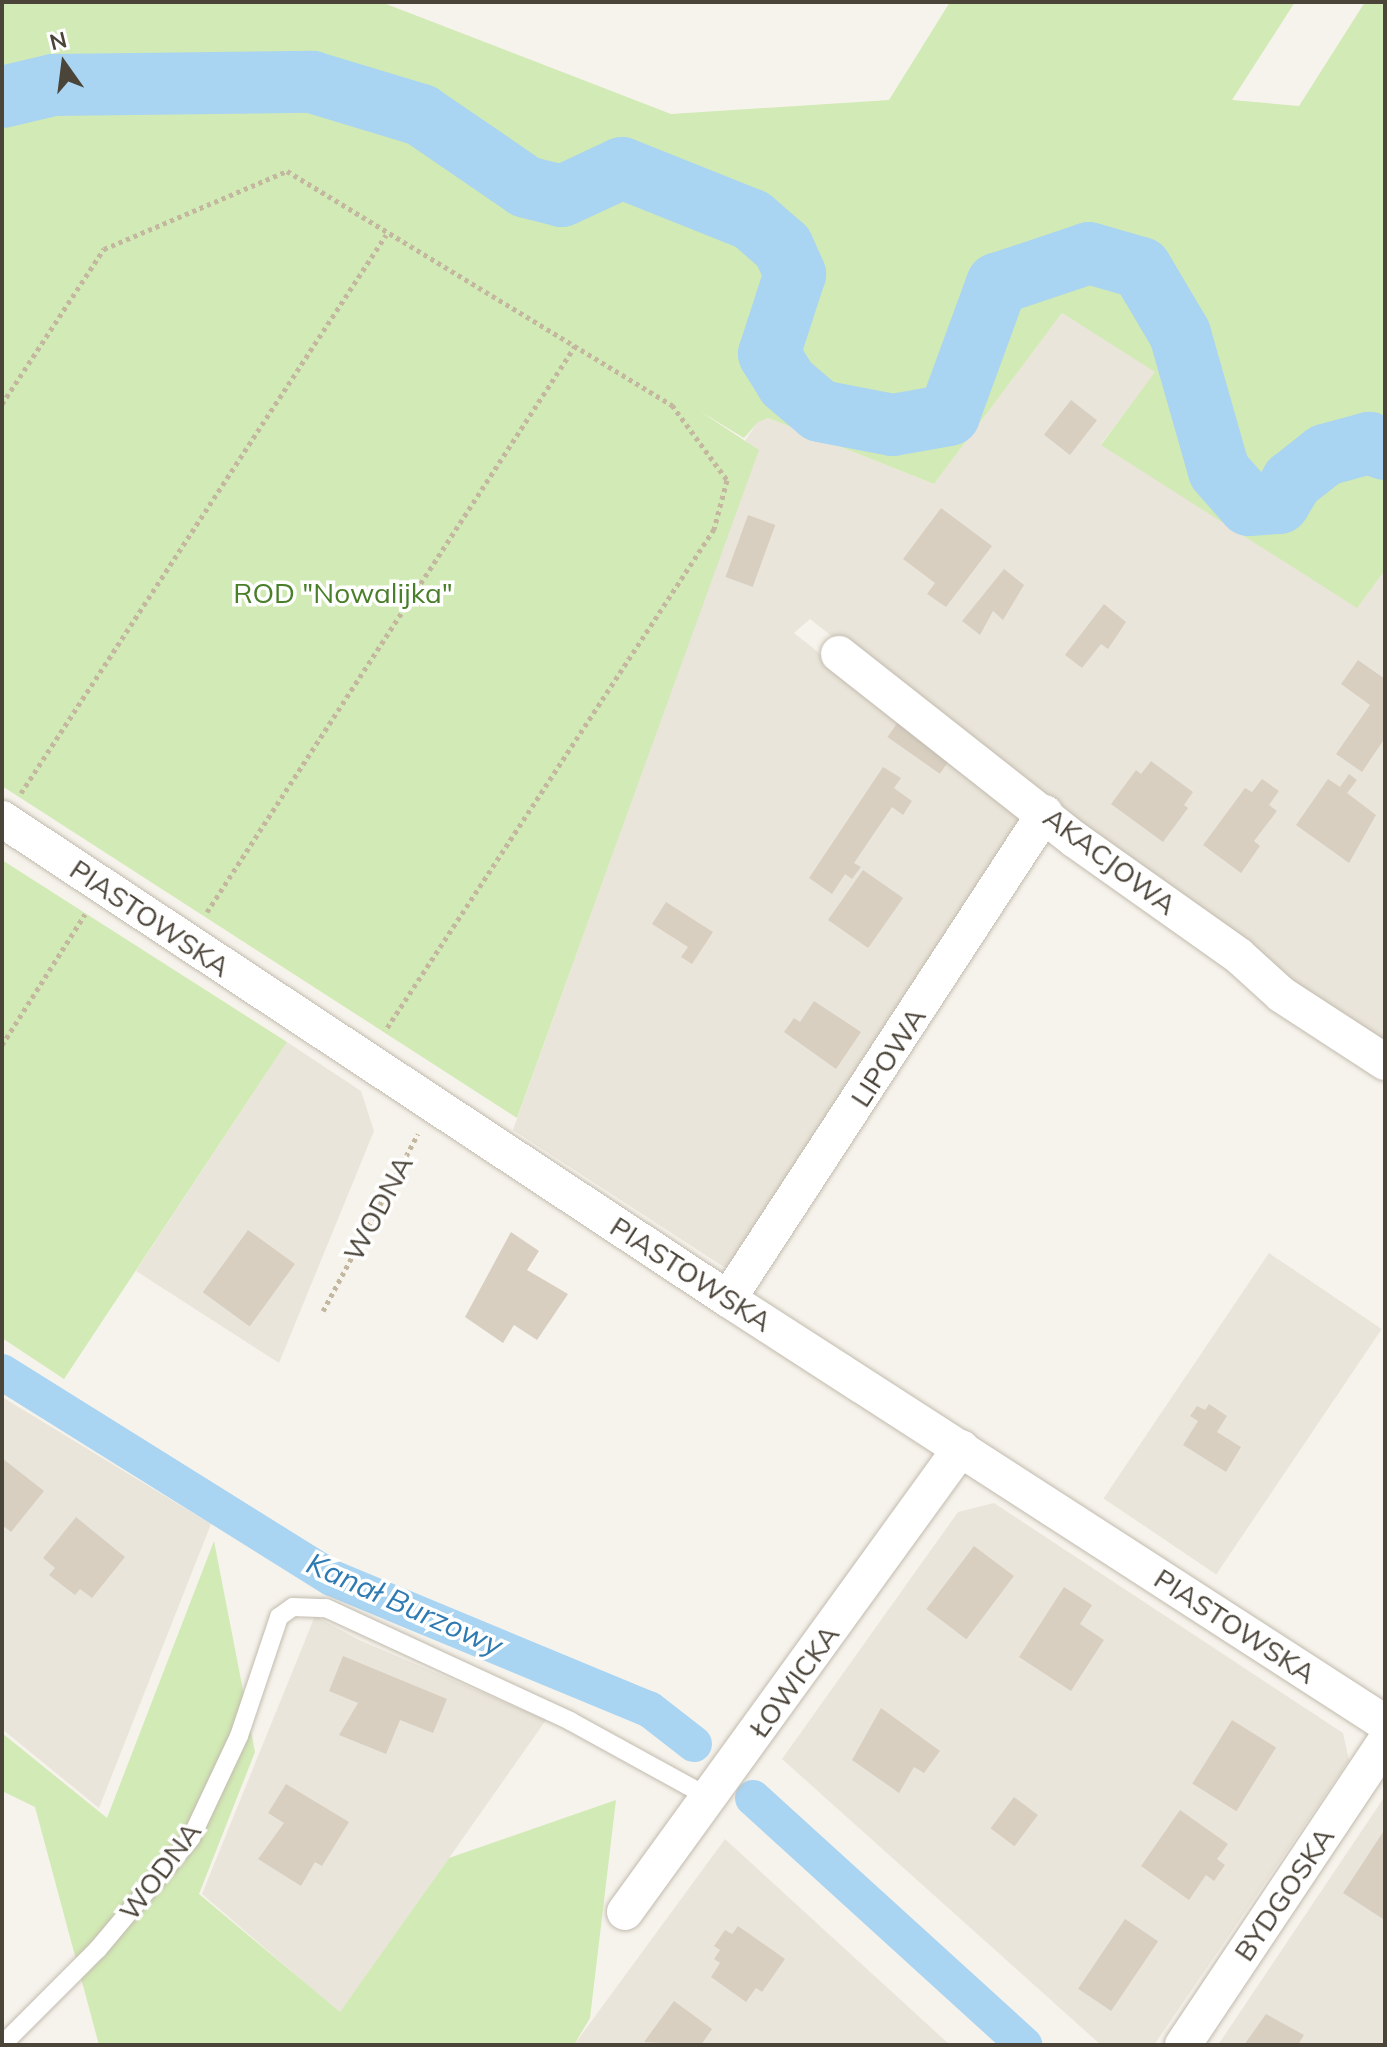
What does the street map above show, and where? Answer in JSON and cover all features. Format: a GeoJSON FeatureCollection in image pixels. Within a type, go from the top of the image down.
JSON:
{"type":"FeatureCollection","features":[{"type":"Feature","properties":{"kind":"street","name":"AKACJOWA"},"geometry":{"type":"LineString","coordinates":[[839,654],[1045,813],[1074,839],[1239,956],[1282,995],[1385,1062]]}},
{"type":"Feature","properties":{"kind":"street","name":"PIASTOWSKA"},"geometry":{"type":"LineString","coordinates":[[10,808],[433,1105],[1385,1723]]}},
{"type":"Feature","properties":{"kind":"street","name":"LIPOWA"},"geometry":{"type":"LineString","coordinates":[[728,1299],[1045,813]]}},
{"type":"Feature","properties":{"kind":"street","name":"ŁOWICKA"},"geometry":{"type":"LineString","coordinates":[[625,1912],[961,1448]]}},
{"type":"Feature","properties":{"kind":"street","name":"BYDGOSKA"},"geometry":{"type":"LineString","coordinates":[[1183,2045],[1385,1742]]}},
{"type":"Feature","properties":{"kind":"lane","name":"WODNA"},"geometry":{"type":"LineString","coordinates":[[2,2045],[98,1949],[191,1838],[239,1736],[279,1617],[293,1607],[326,1608],[570,1721],[710,1798]]}},
{"type":"Feature","properties":{"kind":"path"},"geometry":{"type":"LineString","coordinates":[[2,404],[104,249],[287,171],[386,235],[672,405],[727,480],[714,529],[384,1032]]}},
{"type":"Feature","properties":{"kind":"path"},"geometry":{"type":"LineString","coordinates":[[10,808],[386,235]]}},
{"type":"Feature","properties":{"kind":"path"},"geometry":{"type":"LineString","coordinates":[[204,916],[575,346]]}},
{"type":"Feature","properties":{"kind":"path"},"geometry":{"type":"LineString","coordinates":[[2,1045],[85,913]]}},
{"type":"Feature","properties":{"kind":"path","name":"WODNA"},"geometry":{"type":"LineString","coordinates":[[323,1311],[433,1105]]}},
{"type":"Feature","properties":{"kind":"shaded area"},"geometry":{"type":"Polygon","coordinates":[[[1062,313],[1156,372],[1101,444],[1357,607],[1385,570],[1385,1052],[1070,825],[810,619],[794,633],[1030,820],[730,1271],[513,1130],[758,450],[745,441],[758,421],[768,418],[934,484],[1062,313]]]}},
{"type":"Feature","properties":{"kind":"shaded area"},"geometry":{"type":"Polygon","coordinates":[[[287,1042],[361,1091],[374,1131],[279,1363],[136,1271],[287,1042]]]}},
{"type":"Feature","properties":{"kind":"shaded area"},"geometry":{"type":"Polygon","coordinates":[[[1269,1253],[1382,1329],[1216,1574],[1103,1498],[1269,1253]]]}},
{"type":"Feature","properties":{"kind":"shaded area"},"geometry":{"type":"Polygon","coordinates":[[[2,1397],[211,1524],[99,1808],[2,1729],[2,1397]]]}},
{"type":"Feature","properties":{"kind":"shaded area"},"geometry":{"type":"Polygon","coordinates":[[[994,1503],[1343,1733],[1349,1760],[1154,2045],[1101,2045],[782,1759],[958,1512],[994,1503]]]}},
{"type":"Feature","properties":{"kind":"shaded area"},"geometry":{"type":"Polygon","coordinates":[[[315,1616],[359,1640],[546,1720],[340,2013],[202,1894],[315,1616]]]}},
{"type":"Feature","properties":{"kind":"shaded area"},"geometry":{"type":"Polygon","coordinates":[[[1385,1796],[1385,2045],[1218,2045],[1385,1796]]]}},
{"type":"Feature","properties":{"kind":"shaded area"},"geometry":{"type":"Polygon","coordinates":[[[725,1839],[950,2045],[574,2045],[725,1839]]]}},
{"type":"Feature","properties":{"kind":"green space","name":"ROD \"Nowalijka\""},"geometry":{"type":"Polygon","coordinates":[[[2,2],[381,2],[671,114],[889,100],[950,2],[1295,2],[1232,100],[1299,106],[1365,2],[1385,2],[1385,570],[1357,608],[1101,445],[1155,372],[1062,313],[934,484],[768,418],[758,422],[744,438],[698,410],[759,450],[517,1118],[2,786],[2,2]]]}},
{"type":"Feature","properties":{"kind":"green space"},"geometry":{"type":"Polygon","coordinates":[[[2,860],[287,1042],[64,1379],[2,1338],[2,860]]]}},
{"type":"Feature","properties":{"kind":"green space"},"geometry":{"type":"Polygon","coordinates":[[[214,1541],[255,1752],[199,1894],[340,2012],[449,1858],[616,1800],[590,2018],[574,2045],[99,2045],[35,1807],[2,1791],[2,1733],[107,1818],[214,1541]]]}},
{"type":"Feature","properties":{"kind":"building"},"geometry":{"type":"Polygon","coordinates":[[[1071,400],[1097,420],[1070,455],[1044,435],[1071,400]]]}},
{"type":"Feature","properties":{"kind":"building"},"geometry":{"type":"Polygon","coordinates":[[[941,508],[992,546],[946,607],[927,594],[935,583],[903,559],[941,508]]]}},
{"type":"Feature","properties":{"kind":"building"},"geometry":{"type":"Polygon","coordinates":[[[748,515],[775,525],[753,587],[725,577],[748,515]]]}},
{"type":"Feature","properties":{"kind":"building"},"geometry":{"type":"Polygon","coordinates":[[[1004,569],[1024,585],[1003,620],[993,611],[980,635],[962,621],[1004,569]]]}},
{"type":"Feature","properties":{"kind":"building"},"geometry":{"type":"Polygon","coordinates":[[[1104,604],[1126,622],[1108,649],[1101,644],[1082,668],[1065,655],[1104,604]]]}},
{"type":"Feature","properties":{"kind":"building"},"geometry":{"type":"Polygon","coordinates":[[[1358,660],[1385,679],[1385,738],[1362,772],[1336,754],[1370,705],[1341,684],[1358,660]]]}},
{"type":"Feature","properties":{"kind":"building"},"geometry":{"type":"Polygon","coordinates":[[[900,719],[952,756],[940,774],[887,737],[900,719]]]}},
{"type":"Feature","properties":{"kind":"building"},"geometry":{"type":"Polygon","coordinates":[[[1151,761],[1193,792],[1184,805],[1188,808],[1163,842],[1111,804],[1136,770],[1141,774],[1151,761]]]}},
{"type":"Feature","properties":{"kind":"building"},"geometry":{"type":"Polygon","coordinates":[[[883,767],[901,778],[894,788],[912,801],[903,815],[892,807],[854,863],[861,867],[852,879],[845,874],[832,894],[809,878],[883,767]]]}},
{"type":"Feature","properties":{"kind":"building"},"geometry":{"type":"Polygon","coordinates":[[[1349,774],[1357,780],[1347,793],[1376,815],[1349,863],[1296,825],[1328,779],[1340,787],[1349,774]]]}},
{"type":"Feature","properties":{"kind":"building"},"geometry":{"type":"Polygon","coordinates":[[[1262,779],[1279,791],[1269,805],[1277,811],[1254,841],[1260,846],[1241,873],[1203,845],[1245,788],[1252,792],[1262,779]]]}},
{"type":"Feature","properties":{"kind":"building"},"geometry":{"type":"Polygon","coordinates":[[[863,870],[903,898],[868,948],[828,920],[863,870]]]}},
{"type":"Feature","properties":{"kind":"building"},"geometry":{"type":"Polygon","coordinates":[[[666,902],[713,932],[692,964],[681,957],[688,947],[652,924],[666,902]]]}},
{"type":"Feature","properties":{"kind":"building"},"geometry":{"type":"Polygon","coordinates":[[[814,1001],[861,1032],[836,1069],[784,1032],[794,1018],[800,1022],[814,1001]]]}},
{"type":"Feature","properties":{"kind":"building"},"geometry":{"type":"Polygon","coordinates":[[[248,1230],[295,1264],[250,1326],[203,1292],[248,1230]]]}},
{"type":"Feature","properties":{"kind":"building"},"geometry":{"type":"Polygon","coordinates":[[[511,1232],[539,1251],[527,1270],[568,1294],[537,1340],[514,1325],[503,1343],[465,1317],[511,1232]]]}},
{"type":"Feature","properties":{"kind":"building"},"geometry":{"type":"Polygon","coordinates":[[[1209,1404],[1227,1416],[1217,1432],[1241,1447],[1226,1472],[1183,1445],[1198,1421],[1190,1416],[1197,1406],[1205,1410],[1209,1404]]]}},
{"type":"Feature","properties":{"kind":"building"},"geometry":{"type":"Polygon","coordinates":[[[2,1458],[44,1491],[11,1532],[2,1525],[2,1458]]]}},
{"type":"Feature","properties":{"kind":"building"},"geometry":{"type":"Polygon","coordinates":[[[76,1517],[125,1557],[92,1598],[80,1589],[75,1595],[49,1575],[55,1568],[43,1558],[76,1517]]]}},
{"type":"Feature","properties":{"kind":"building"},"geometry":{"type":"Polygon","coordinates":[[[974,1546],[1014,1576],[966,1639],[926,1609],[974,1546]]]}},
{"type":"Feature","properties":{"kind":"building"},"geometry":{"type":"Polygon","coordinates":[[[1064,1587],[1092,1605],[1080,1624],[1104,1640],[1071,1691],[1019,1657],[1064,1587]]]}},
{"type":"Feature","properties":{"kind":"building"},"geometry":{"type":"Polygon","coordinates":[[[343,1656],[447,1699],[433,1733],[400,1720],[386,1754],[339,1735],[358,1703],[329,1691],[343,1656]]]}},
{"type":"Feature","properties":{"kind":"building"},"geometry":{"type":"Polygon","coordinates":[[[881,1708],[940,1751],[924,1773],[914,1767],[899,1793],[852,1760],[881,1708]]]}},
{"type":"Feature","properties":{"kind":"building"},"geometry":{"type":"Polygon","coordinates":[[[1232,1720],[1276,1748],[1236,1811],[1192,1784],[1232,1720]]]}},
{"type":"Feature","properties":{"kind":"building"},"geometry":{"type":"Polygon","coordinates":[[[286,1784],[349,1822],[322,1866],[315,1862],[301,1886],[258,1859],[284,1823],[268,1813],[286,1784]]]}},
{"type":"Feature","properties":{"kind":"building"},"geometry":{"type":"Polygon","coordinates":[[[1014,1797],[1038,1815],[1014,1846],[991,1828],[1014,1797]]]}},
{"type":"Feature","properties":{"kind":"building"},"geometry":{"type":"Polygon","coordinates":[[[1180,1810],[1228,1844],[1217,1859],[1225,1865],[1214,1881],[1206,1875],[1189,1900],[1141,1866],[1180,1810]]]}},
{"type":"Feature","properties":{"kind":"building"},"geometry":{"type":"Polygon","coordinates":[[[1385,1829],[1385,1917],[1383,1919],[1343,1893],[1385,1829]]]}},
{"type":"Feature","properties":{"kind":"building"},"geometry":{"type":"Polygon","coordinates":[[[1125,1919],[1158,1941],[1111,2011],[1078,1989],[1125,1919]]]}},
{"type":"Feature","properties":{"kind":"building"},"geometry":{"type":"Polygon","coordinates":[[[738,1926],[785,1959],[762,1992],[756,1988],[746,2002],[711,1977],[720,1963],[714,1959],[720,1950],[714,1946],[725,1930],[732,1934],[738,1926]]]}},
{"type":"Feature","properties":{"kind":"building"},"geometry":{"type":"Polygon","coordinates":[[[674,2001],[712,2029],[701,2045],[644,2042],[674,2001]]]}},
{"type":"Feature","properties":{"kind":"building"},"geometry":{"type":"Polygon","coordinates":[[[1266,2014],[1304,2035],[1298,2045],[1244,2045],[1266,2014]]]}},
{"type":"Feature","properties":{"kind":"waterway"},"geometry":{"type":"LineString","coordinates":[[2,97],[53,85],[312,82],[421,115],[526,187],[562,196],[622,168],[752,220],[783,247],[795,274],[769,354],[787,383],[820,411],[893,425],[949,415],[997,284],[1089,253],[1141,268],[1180,334],[1219,471],[1249,505],[1279,503],[1292,481],[1325,455],[1369,443],[1385,449]]}},
{"type":"Feature","properties":{"kind":"waterway","name":"Kanał Burzowy"},"geometry":{"type":"LineString","coordinates":[[2,1372],[332,1578],[649,1709],[694,1744]]}},
{"type":"Feature","properties":{"kind":"waterway","name":"Kanał Burzowy"},"geometry":{"type":"LineString","coordinates":[[753,1798],[1024,2045]]}}]}
